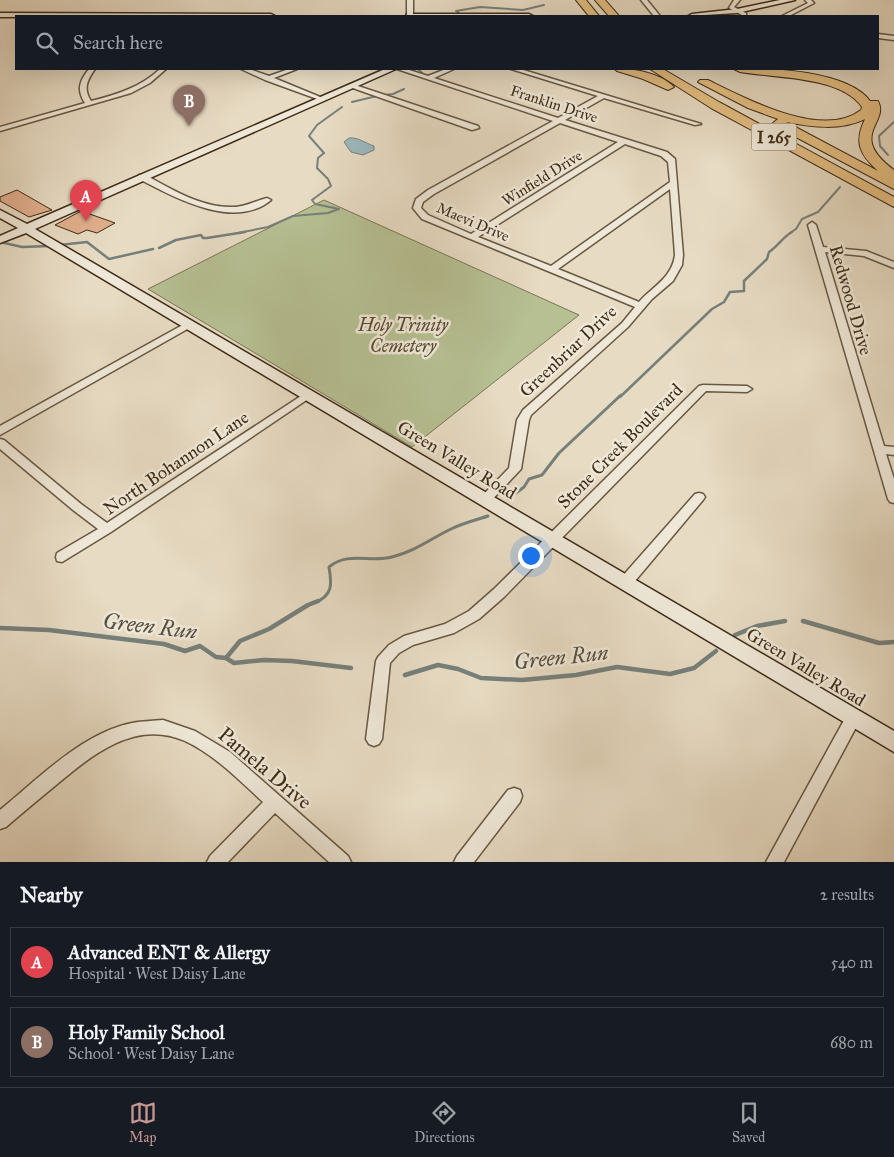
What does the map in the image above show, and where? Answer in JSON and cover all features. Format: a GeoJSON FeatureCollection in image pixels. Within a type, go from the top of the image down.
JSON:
{"type":"FeatureCollection","features":[{"type":"Feature","properties":{"kind":"highway"},"geometry":{"type":"LineString","coordinates":[[574,0],[586,11]]}},
{"type":"Feature","properties":{"kind":"highway"},"geometry":{"type":"LineString","coordinates":[[600,0],[612,14]]}},
{"type":"Feature","properties":{"kind":"highway"},"geometry":{"type":"LineString","coordinates":[[624,70],[658,82],[841,174]]}},
{"type":"Feature","properties":{"kind":"highway","name":"I 265"},"geometry":{"type":"LineString","coordinates":[[658,70],[715,104],[894,203]]}},
{"type":"Feature","properties":{"kind":"highway"},"geometry":{"type":"LineString","coordinates":[[704,82],[769,114],[795,120],[835,123],[855,119],[866,111],[868,106],[862,97],[839,85],[818,80],[747,70]]}},
{"type":"Feature","properties":{"kind":"highway"},"geometry":{"type":"LineString","coordinates":[[765,70],[832,80],[853,87],[868,96],[875,105],[865,133],[866,147],[878,163],[894,176]]}},
{"type":"Feature","properties":{"kind":"highway","name":"I 265"},"geometry":{"type":"LineString","coordinates":[[689,73],[894,185]]}},
{"type":"Feature","properties":{"kind":"street"},"geometry":{"type":"LineString","coordinates":[[644,0],[656,15]]}},
{"type":"Feature","properties":{"kind":"street"},"geometry":{"type":"LineString","coordinates":[[737,0],[730,6],[740,12]]}},
{"type":"Feature","properties":{"kind":"street"},"geometry":{"type":"LineString","coordinates":[[732,15],[791,0]]}},
{"type":"Feature","properties":{"kind":"street"},"geometry":{"type":"LineString","coordinates":[[704,15],[740,12],[799,0]]}},
{"type":"Feature","properties":{"kind":"street"},"geometry":{"type":"LineString","coordinates":[[787,15],[811,3],[808,0]]}},
{"type":"Feature","properties":{"kind":"street"},"geometry":{"type":"LineString","coordinates":[[410,2],[410,15]]}},
{"type":"Feature","properties":{"kind":"street"},"geometry":{"type":"LineString","coordinates":[[0,14],[136,15]]}},
{"type":"Feature","properties":{"kind":"street"},"geometry":{"type":"LineString","coordinates":[[879,36],[894,38]]}},
{"type":"Feature","properties":{"kind":"street"},"geometry":{"type":"LineString","coordinates":[[89,104],[81,88],[82,82],[91,70]]}},
{"type":"Feature","properties":{"kind":"street"},"geometry":{"type":"LineString","coordinates":[[0,129],[117,96],[142,85],[162,70]]}},
{"type":"Feature","properties":{"kind":"street"},"geometry":{"type":"LineString","coordinates":[[246,70],[322,99]]}},
{"type":"Feature","properties":{"kind":"street"},"geometry":{"type":"LineString","coordinates":[[267,79],[291,70]]}},
{"type":"Feature","properties":{"kind":"street"},"geometry":{"type":"LineString","coordinates":[[0,240],[390,70]]}},
{"type":"Feature","properties":{"kind":"street","name":"Franklin Drive"},"geometry":{"type":"LineString","coordinates":[[403,70],[625,141],[664,154],[671,159]]}},
{"type":"Feature","properties":{"kind":"street"},"geometry":{"type":"LineString","coordinates":[[428,78],[448,70]]}},
{"type":"Feature","properties":{"kind":"street"},"geometry":{"type":"LineString","coordinates":[[517,70],[697,124]]}},
{"type":"Feature","properties":{"kind":"street"},"geometry":{"type":"LineString","coordinates":[[352,86],[475,128]]}},
{"type":"Feature","properties":{"kind":"street","name":"Maevi Drive"},"geometry":{"type":"LineString","coordinates":[[603,96],[431,192],[417,204],[419,211],[426,217],[640,306]]}},
{"type":"Feature","properties":{"kind":"street","name":"Winfield Drive"},"geometry":{"type":"LineString","coordinates":[[472,237],[625,141]]}},
{"type":"Feature","properties":{"kind":"street","name":"Greenbriar Drive"},"geometry":{"type":"LineString","coordinates":[[485,500],[514,469],[521,428],[527,413],[614,335],[640,306],[670,278],[678,265],[679,255],[671,159]]}},
{"type":"Feature","properties":{"kind":"street"},"geometry":{"type":"LineString","coordinates":[[142,177],[208,209],[223,210],[247,207],[266,200]]}},
{"type":"Feature","properties":{"kind":"street"},"geometry":{"type":"LineString","coordinates":[[553,269],[674,183]]}},
{"type":"Feature","properties":{"kind":"street","name":"Green Valley Road"},"geometry":{"type":"LineString","coordinates":[[0,212],[21,231],[54,245],[894,742]]}},
{"type":"Feature","properties":{"kind":"street","name":"Redwood Drive"},"geometry":{"type":"LineString","coordinates":[[812,225],[894,498]]}},
{"type":"Feature","properties":{"kind":"street"},"geometry":{"type":"LineString","coordinates":[[819,249],[866,254],[894,265]]}},
{"type":"Feature","properties":{"kind":"street"},"geometry":{"type":"LineString","coordinates":[[0,431],[188,325]]}},
{"type":"Feature","properties":{"kind":"street","name":"Stone Creek Boulevard"},"geometry":{"type":"LineString","coordinates":[[374,739],[382,661],[394,649],[409,640],[449,629],[474,615],[499,593],[702,388],[747,389]]}},
{"type":"Feature","properties":{"kind":"street","name":"North Bohannon Lane"},"geometry":{"type":"LineString","coordinates":[[62,556],[107,529],[307,395]]}},
{"type":"Feature","properties":{"kind":"street"},"geometry":{"type":"LineString","coordinates":[[0,443],[77,507],[107,529]]}},
{"type":"Feature","properties":{"kind":"street"},"geometry":{"type":"LineString","coordinates":[[879,450],[894,451]]}},
{"type":"Feature","properties":{"kind":"street"},"geometry":{"type":"LineString","coordinates":[[625,583],[699,497]]}},
{"type":"Feature","properties":{"kind":"street"},"geometry":{"type":"LineString","coordinates":[[775,862],[853,718]]}},
{"type":"Feature","properties":{"kind":"street","name":"Pamela Drive"},"geometry":{"type":"LineString","coordinates":[[0,821],[85,751],[117,735],[132,730],[163,727],[190,736],[224,757],[273,803],[342,862]]}},
{"type":"Feature","properties":{"kind":"street"},"geometry":{"type":"LineString","coordinates":[[462,862],[514,796]]}},
{"type":"Feature","properties":{"kind":"street"},"geometry":{"type":"LineString","coordinates":[[216,862],[273,803]]}},
{"type":"Feature","properties":{"kind":"green space","name":"Holy Trinity Cemetery"},"geometry":{"type":"Polygon","coordinates":[[[324,200],[579,315],[412,447],[148,289],[324,200]]]}},
{"type":"Feature","properties":{"kind":"water"},"geometry":{"type":"Polygon","coordinates":[[[349,138],[358,139],[374,146],[374,150],[363,155],[351,152],[344,142],[349,138]]]}},
{"type":"Feature","properties":{"kind":"building"},"geometry":{"type":"Polygon","coordinates":[[[17,190],[52,210],[29,217],[0,201],[0,197],[17,190]]]}},
{"type":"Feature","properties":{"kind":"building"},"geometry":{"type":"Polygon","coordinates":[[[81,211],[115,223],[97,233],[87,230],[78,234],[55,225],[81,211]]]}},
{"type":"Feature","properties":{"kind":"waterway"},"geometry":{"type":"LineString","coordinates":[[459,13],[456,11],[480,7],[523,10],[544,5]]}},
{"type":"Feature","properties":{"kind":"waterway"},"geometry":{"type":"LineString","coordinates":[[419,70],[423,74]]}},
{"type":"Feature","properties":{"kind":"waterway"},"geometry":{"type":"LineString","coordinates":[[384,95],[393,94],[404,89]]}},
{"type":"Feature","properties":{"kind":"waterway"},"geometry":{"type":"LineString","coordinates":[[352,102],[377,96]]}},
{"type":"Feature","properties":{"kind":"waterway"},"geometry":{"type":"LineString","coordinates":[[238,233],[268,227],[293,216],[328,213],[339,209],[315,204],[312,200],[331,186],[328,179],[317,168],[318,158],[324,153],[309,136],[317,125],[342,107]]}},
{"type":"Feature","properties":{"kind":"waterway"},"geometry":{"type":"LineString","coordinates":[[888,155],[880,146],[879,136],[894,122]]}},
{"type":"Feature","properties":{"kind":"waterway"},"geometry":{"type":"LineString","coordinates":[[790,233],[796,229],[802,219],[818,212],[840,187]]}},
{"type":"Feature","properties":{"kind":"waterway"},"geometry":{"type":"LineString","coordinates":[[159,248],[176,240],[201,235],[203,238],[207,238],[245,232]]}},
{"type":"Feature","properties":{"kind":"waterway"},"geometry":{"type":"LineString","coordinates":[[620,397],[712,309],[724,302],[730,292],[744,291],[744,281],[767,259],[769,252],[792,232]]}},
{"type":"Feature","properties":{"kind":"waterway"},"geometry":{"type":"LineString","coordinates":[[0,242],[22,247],[50,246]]}},
{"type":"Feature","properties":{"kind":"waterway"},"geometry":{"type":"LineString","coordinates":[[59,245],[87,242],[109,259],[153,249]]}},
{"type":"Feature","properties":{"kind":"waterway"},"geometry":{"type":"LineString","coordinates":[[508,499],[524,487],[529,479],[542,475],[559,453],[621,395]]}},
{"type":"Feature","properties":{"kind":"waterway"},"geometry":{"type":"LineString","coordinates":[[318,601],[325,597],[330,589],[329,567],[336,562],[351,558],[376,559],[400,555],[465,523],[488,516]]}},
{"type":"Feature","properties":{"kind":"waterway"},"geometry":{"type":"LineString","coordinates":[[226,658],[240,641],[269,629],[318,601]]}},
{"type":"Feature","properties":{"kind":"waterway"},"geometry":{"type":"LineString","coordinates":[[314,603],[318,601]]}},
{"type":"Feature","properties":{"kind":"waterway","name":"Green Run"},"geometry":{"type":"LineString","coordinates":[[735,635],[757,626],[785,621]]}},
{"type":"Feature","properties":{"kind":"waterway","name":"Green Run"},"geometry":{"type":"LineString","coordinates":[[803,621],[879,643],[894,642]]}},
{"type":"Feature","properties":{"kind":"waterway","name":"Green Run"},"geometry":{"type":"LineString","coordinates":[[0,628],[49,630],[164,644],[185,651],[200,646],[216,657],[226,658]]}},
{"type":"Feature","properties":{"kind":"waterway","name":"Green Run"},"geometry":{"type":"LineString","coordinates":[[405,675],[438,665],[458,669],[481,678],[522,680],[576,675],[617,667],[670,674],[694,668],[716,651]]}},
{"type":"Feature","properties":{"kind":"waterway","name":"Green Run"},"geometry":{"type":"LineString","coordinates":[[226,658],[234,663],[264,660],[292,661],[351,668]]}},
{"type":"Feature","properties":{"kind":"place","name":"Holy Family School"},"geometry":{"type":"Point","coordinates":[189,126]}},
{"type":"Feature","properties":{"kind":"place","name":"Advanced ENT & Allergy"},"geometry":{"type":"Point","coordinates":[86,221]}}]}
